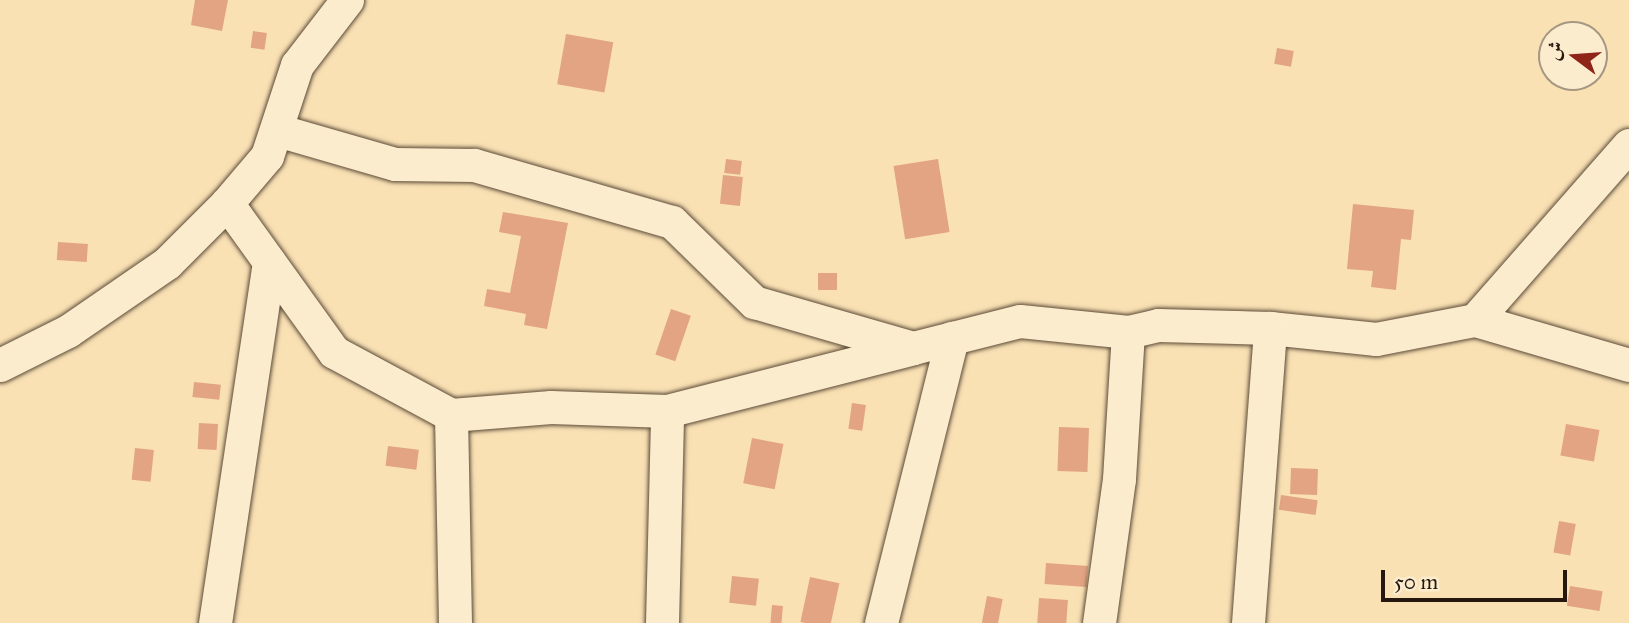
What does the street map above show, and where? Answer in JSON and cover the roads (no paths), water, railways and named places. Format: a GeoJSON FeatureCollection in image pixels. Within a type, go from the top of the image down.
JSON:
{"type":"FeatureCollection","features":[{"type":"Feature","properties":{"kind":"street"},"geometry":{"type":"LineString","coordinates":[[0,365],[68,331],[167,263],[227,203],[267,156],[297,65],[347,0]]}},
{"type":"Feature","properties":{"kind":"street"},"geometry":{"type":"LineString","coordinates":[[276,130],[395,164],[474,165],[673,222],[754,303],[913,348]]}},
{"type":"Feature","properties":{"kind":"street"},"geometry":{"type":"LineString","coordinates":[[1475,320],[1629,145]]}},
{"type":"Feature","properties":{"kind":"street"},"geometry":{"type":"LineString","coordinates":[[227,203],[334,352],[452,415],[551,407],[667,411],[1020,321],[1128,332],[1158,325],[1270,328],[1376,339],[1475,320],[1629,366]]}},
{"type":"Feature","properties":{"kind":"street"},"geometry":{"type":"LineString","coordinates":[[215,623],[269,261]]}},
{"type":"Feature","properties":{"kind":"street"},"geometry":{"type":"LineString","coordinates":[[1248,623],[1270,328]]}},
{"type":"Feature","properties":{"kind":"street"},"geometry":{"type":"LineString","coordinates":[[1099,623],[1119,479],[1128,332]]}},
{"type":"Feature","properties":{"kind":"street"},"geometry":{"type":"LineString","coordinates":[[881,623],[952,338]]}},
{"type":"Feature","properties":{"kind":"street"},"geometry":{"type":"LineString","coordinates":[[662,623],[667,411]]}},
{"type":"Feature","properties":{"kind":"street"},"geometry":{"type":"LineString","coordinates":[[452,415],[455,623]]}}]}
